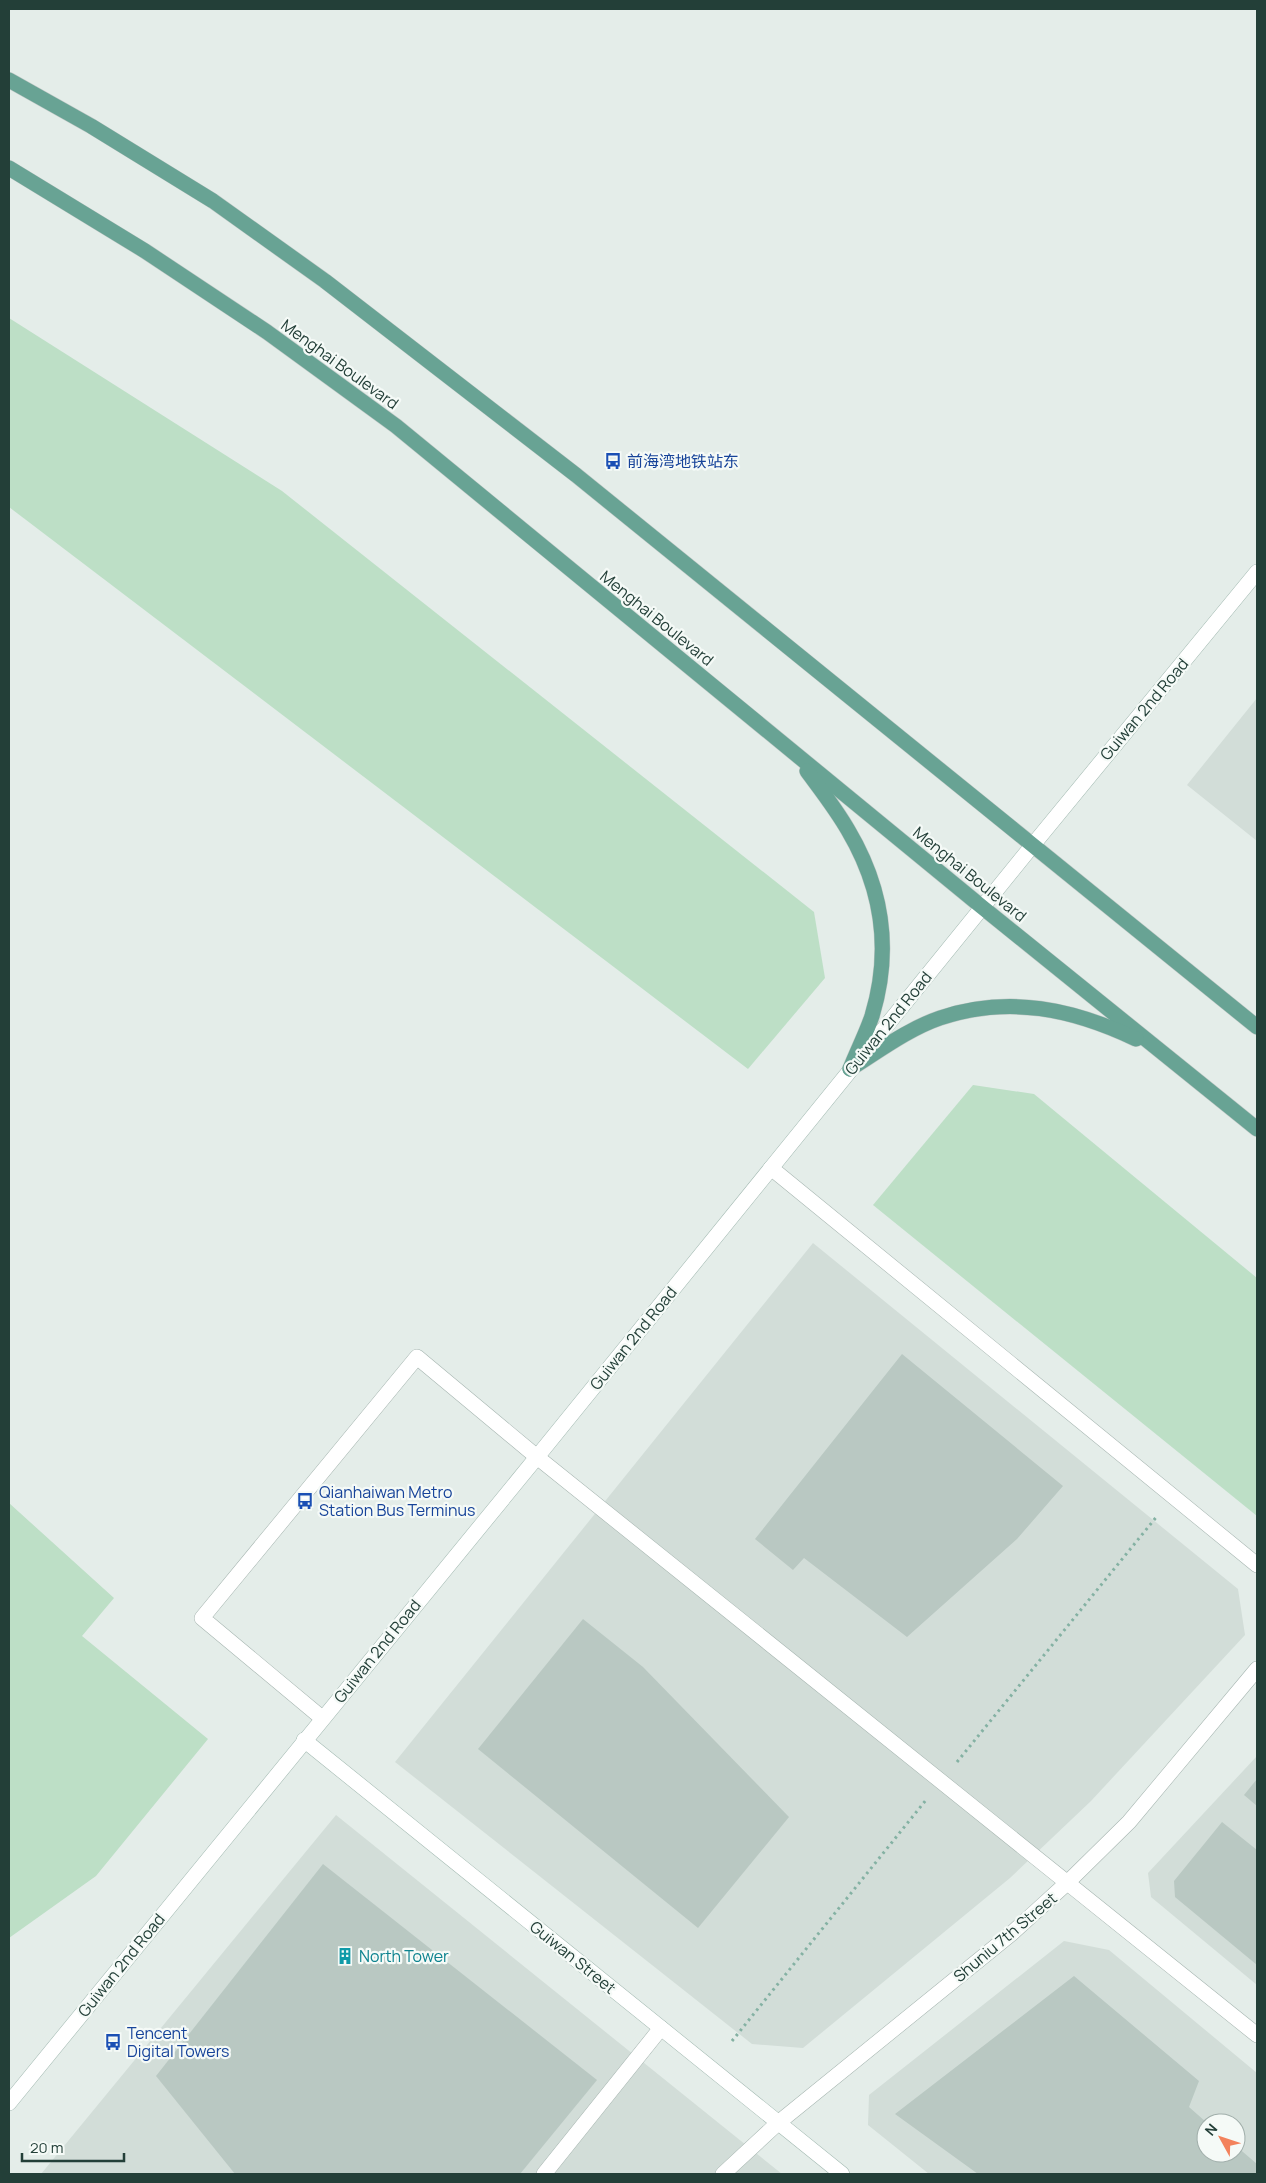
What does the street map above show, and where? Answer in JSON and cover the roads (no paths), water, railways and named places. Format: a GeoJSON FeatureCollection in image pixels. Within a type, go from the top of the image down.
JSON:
{"type":"FeatureCollection","features":[{"type":"Feature","properties":{"kind":"main road"},"geometry":{"type":"LineString","coordinates":[[9,80],[91,126],[213,201],[325,281],[576,474],[1257,1027]]}},
{"type":"Feature","properties":{"kind":"main road","name":"Menghai Boulevard"},"geometry":{"type":"LineString","coordinates":[[9,168],[145,251],[259,326],[396,426],[982,907],[1257,1129]]}},
{"type":"Feature","properties":{"kind":"main road"},"geometry":{"type":"LineString","coordinates":[[796,755],[848,830],[874,883],[881,916],[884,941],[880,976],[872,1016],[850,1068]]}},
{"type":"Feature","properties":{"kind":"main road"},"geometry":{"type":"LineString","coordinates":[[850,1068],[900,1037],[939,1018],[975,1009],[1007,1007],[1062,1011],[1108,1026],[1159,1050]]}},
{"type":"Feature","properties":{"kind":"street","name":"Guiwan 2nd Road"},"geometry":{"type":"LineString","coordinates":[[9,2103],[322,1718],[538,1457],[850,1068],[1257,572]]}},
{"type":"Feature","properties":{"kind":"street"},"geometry":{"type":"LineString","coordinates":[[771,1168],[1257,1565]]}},
{"type":"Feature","properties":{"kind":"street"},"geometry":{"type":"LineString","coordinates":[[322,1718],[202,1618],[417,1357],[538,1457],[1257,2035]]}},
{"type":"Feature","properties":{"kind":"street","name":"Shuniu 7th Street"},"geometry":{"type":"LineString","coordinates":[[723,2174],[778,2123],[1011,1934],[1068,1883],[1129,1822],[1257,1669]]}},
{"type":"Feature","properties":{"kind":"street","name":"Guiwan Street"},"geometry":{"type":"LineString","coordinates":[[304,1740],[842,2174]]}},
{"type":"Feature","properties":{"kind":"street"},"geometry":{"type":"LineString","coordinates":[[544,2174],[661,2028]]}},
{"type":"Feature","properties":{"kind":"place","name":"前海湾地铁站东"},"geometry":{"type":"Point","coordinates":[613,461]}},
{"type":"Feature","properties":{"kind":"place","name":"Qianhaiwan Metro Station Bus Terminus"},"geometry":{"type":"Point","coordinates":[305,1501]}},
{"type":"Feature","properties":{"kind":"place","name":"North Tower"},"geometry":{"type":"Point","coordinates":[345,1956]}},
{"type":"Feature","properties":{"kind":"place","name":"Tencent Digital Towers"},"geometry":{"type":"Point","coordinates":[113,2042]}}]}
